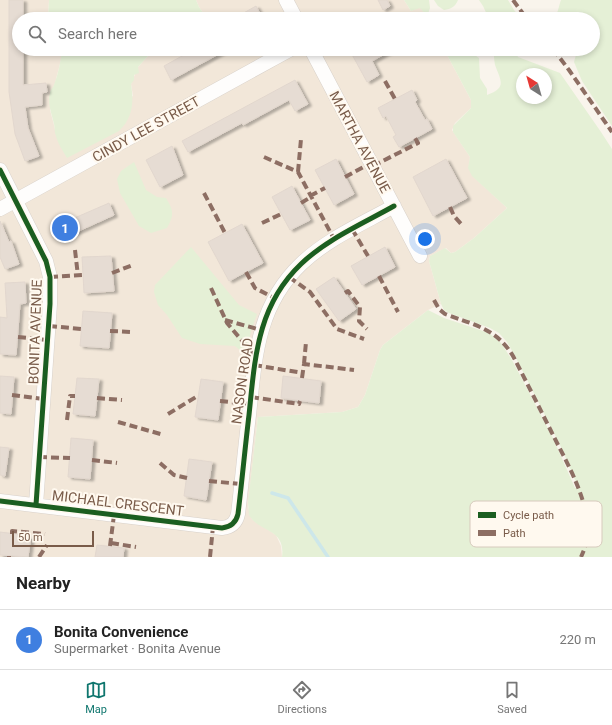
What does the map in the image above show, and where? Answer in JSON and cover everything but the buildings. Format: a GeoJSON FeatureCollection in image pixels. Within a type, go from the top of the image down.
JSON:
{"type":"FeatureCollection","features":[{"type":"Feature","properties":{"kind":"street"},"geometry":{"type":"LineString","coordinates":[[286,0],[292,12]]}},
{"type":"Feature","properties":{"kind":"street","name":"CINDY LEE STREET"},"geometry":{"type":"LineString","coordinates":[[0,209],[278,56]]}},
{"type":"Feature","properties":{"kind":"street","name":"MARTHA AVENUE"},"geometry":{"type":"LineString","coordinates":[[315,56],[420,256]]}},
{"type":"Feature","properties":{"kind":"street","name":"BONITA AVENUE"},"geometry":{"type":"LineString","coordinates":[[0,170],[46,261],[50,283],[50,304],[36,505]]}},
{"type":"Feature","properties":{"kind":"street","name":"NASON ROAD"},"geometry":{"type":"LineString","coordinates":[[232,525],[238,514],[256,353],[261,330],[272,303],[289,277],[314,253],[334,239],[394,206]]}},
{"type":"Feature","properties":{"kind":"street","name":"MICHAEL CRESCENT"},"geometry":{"type":"LineString","coordinates":[[0,501],[222,528],[232,525]]}},
{"type":"Feature","properties":{"kind":"shaded area"},"geometry":{"type":"Polygon","coordinates":[[[0,0],[49,0],[48,12],[12,12],[12,56],[61,56],[55,83],[50,92],[50,110],[55,130],[133,96],[131,84],[138,67],[148,56],[448,56],[471,100],[471,108],[455,123],[452,130],[470,157],[469,165],[476,179],[507,208],[474,238],[455,252],[451,253],[446,248],[430,256],[429,261],[441,304],[428,310],[383,345],[365,395],[358,407],[342,412],[258,417],[248,507],[252,519],[276,535],[281,546],[282,557],[0,557],[0,0]]]}},
{"type":"Feature","properties":{"kind":"shaded area"},"geometry":{"type":"Polygon","coordinates":[[[196,0],[404,0],[411,11],[420,7],[424,12],[202,12],[196,0]]]}},
{"type":"Feature","properties":{"kind":"green space"},"geometry":{"type":"Polygon","coordinates":[[[49,0],[196,0],[202,12],[48,12],[49,0]]]}},
{"type":"Feature","properties":{"kind":"green space"},"geometry":{"type":"Polygon","coordinates":[[[404,0],[429,0],[430,8],[429,12],[424,12],[420,8],[411,11],[404,0]]]}},
{"type":"Feature","properties":{"kind":"green space"},"geometry":{"type":"Polygon","coordinates":[[[434,0],[458,0],[452,7],[444,10],[438,6],[434,0]]]}},
{"type":"Feature","properties":{"kind":"green space"},"geometry":{"type":"Polygon","coordinates":[[[479,0],[508,0],[516,12],[486,12],[479,0]]]}},
{"type":"Feature","properties":{"kind":"green space"},"geometry":{"type":"Polygon","coordinates":[[[561,0],[612,0],[612,126],[582,81],[574,62],[576,56],[600,56],[600,12],[558,12],[561,0]]]}},
{"type":"Feature","properties":{"kind":"green space"},"geometry":{"type":"Polygon","coordinates":[[[61,56],[148,56],[138,67],[139,73],[134,75],[134,80],[131,84],[132,103],[130,115],[124,126],[119,131],[67,158],[59,145],[55,134],[49,101],[50,92],[54,85],[61,56]]]}},
{"type":"Feature","properties":{"kind":"green space"},"geometry":{"type":"Polygon","coordinates":[[[448,56],[476,56],[479,58],[480,78],[487,89],[487,95],[498,90],[501,83],[495,65],[494,56],[518,56],[547,68],[516,68],[516,104],[552,104],[552,70],[560,73],[612,149],[612,557],[282,557],[280,541],[271,532],[253,521],[249,515],[248,502],[258,417],[342,412],[358,407],[365,395],[383,345],[428,310],[444,318],[489,333],[501,343],[512,360],[553,438],[575,488],[578,487],[561,447],[507,342],[499,333],[490,328],[449,313],[444,310],[441,304],[429,261],[430,256],[445,248],[451,253],[455,252],[474,238],[507,208],[472,176],[468,168],[470,157],[453,132],[453,126],[471,108],[471,100],[448,56]]]}},
{"type":"Feature","properties":{"kind":"green space"},"geometry":{"type":"Polygon","coordinates":[[[134,162],[146,190],[157,197],[166,198],[169,202],[172,210],[172,216],[167,228],[151,233],[139,226],[120,193],[117,179],[121,171],[134,162]]]}},
{"type":"Feature","properties":{"kind":"green space"},"geometry":{"type":"Polygon","coordinates":[[[191,247],[239,305],[257,314],[251,331],[247,352],[241,351],[235,346],[200,344],[182,338],[167,315],[158,305],[154,292],[155,285],[191,247]]]}},
{"type":"Feature","properties":{"kind":"waterway"},"geometry":{"type":"LineString","coordinates":[[272,493],[288,498],[328,557]]}},
{"type":"Feature","properties":{"kind":"marked path"},"geometry":{"type":"LineString","coordinates":[[513,0],[522,12]]}},
{"type":"Feature","properties":{"kind":"marked path"},"geometry":{"type":"LineString","coordinates":[[558,56],[612,132]]}},
{"type":"Feature","properties":{"kind":"marked path"},"geometry":{"type":"LineString","coordinates":[[385,81],[395,99]]}},
{"type":"Feature","properties":{"kind":"marked path"},"geometry":{"type":"LineString","coordinates":[[373,166],[418,143],[415,138]]}},
{"type":"Feature","properties":{"kind":"marked path"},"geometry":{"type":"LineString","coordinates":[[298,172],[301,139]]}},
{"type":"Feature","properties":{"kind":"marked path"},"geometry":{"type":"LineString","coordinates":[[264,157],[298,172],[334,239]]}},
{"type":"Feature","properties":{"kind":"marked path"},"geometry":{"type":"LineString","coordinates":[[345,177],[371,163]]}},
{"type":"Feature","properties":{"kind":"marked path"},"geometry":{"type":"LineString","coordinates":[[310,196],[325,188]]}},
{"type":"Feature","properties":{"kind":"marked path"},"geometry":{"type":"LineString","coordinates":[[204,193],[225,233]]}},
{"type":"Feature","properties":{"kind":"marked path"},"geometry":{"type":"LineString","coordinates":[[301,203],[311,197]]}},
{"type":"Feature","properties":{"kind":"marked path"},"geometry":{"type":"LineString","coordinates":[[450,207],[454,216],[463,226]]}},
{"type":"Feature","properties":{"kind":"marked path"},"geometry":{"type":"LineString","coordinates":[[262,223],[281,214]]}},
{"type":"Feature","properties":{"kind":"marked path"},"geometry":{"type":"LineString","coordinates":[[352,229],[368,256]]}},
{"type":"Feature","properties":{"kind":"marked path"},"geometry":{"type":"LineString","coordinates":[[75,250],[78,276]]}},
{"type":"Feature","properties":{"kind":"marked path"},"geometry":{"type":"LineString","coordinates":[[112,273],[133,265]]}},
{"type":"Feature","properties":{"kind":"marked path"},"geometry":{"type":"LineString","coordinates":[[246,272],[255,288],[274,298]]}},
{"type":"Feature","properties":{"kind":"marked path"},"geometry":{"type":"LineString","coordinates":[[50,277],[83,275]]}},
{"type":"Feature","properties":{"kind":"marked path"},"geometry":{"type":"LineString","coordinates":[[379,276],[398,312]]}},
{"type":"Feature","properties":{"kind":"marked path"},"geometry":{"type":"LineString","coordinates":[[289,277],[310,292],[337,329],[364,339]]}},
{"type":"Feature","properties":{"kind":"marked path"},"geometry":{"type":"LineString","coordinates":[[211,288],[227,323],[255,356]]}},
{"type":"Feature","properties":{"kind":"marked path"},"geometry":{"type":"LineString","coordinates":[[345,293],[348,291],[360,307],[359,321],[367,329]]}},
{"type":"Feature","properties":{"kind":"marked path"},"geometry":{"type":"LineString","coordinates":[[434,300],[439,309],[445,314],[492,333],[513,356],[571,470],[583,501]]}},
{"type":"Feature","properties":{"kind":"marked path"},"geometry":{"type":"LineString","coordinates":[[225,320],[261,330]]}},
{"type":"Feature","properties":{"kind":"marked path"},"geometry":{"type":"LineString","coordinates":[[49,326],[82,329]]}},
{"type":"Feature","properties":{"kind":"marked path"},"geometry":{"type":"LineString","coordinates":[[110,331],[132,332]]}},
{"type":"Feature","properties":{"kind":"marked path"},"geometry":{"type":"LineString","coordinates":[[18,337],[48,340]]}},
{"type":"Feature","properties":{"kind":"marked path"},"geometry":{"type":"LineString","coordinates":[[304,364],[306,342]]}},
{"type":"Feature","properties":{"kind":"marked path"},"geometry":{"type":"LineString","coordinates":[[302,378],[304,364],[354,370]]}},
{"type":"Feature","properties":{"kind":"marked path"},"geometry":{"type":"LineString","coordinates":[[254,365],[303,373]]}},
{"type":"Feature","properties":{"kind":"marked path"},"geometry":{"type":"LineString","coordinates":[[12,395],[43,399]]}},
{"type":"Feature","properties":{"kind":"marked path"},"geometry":{"type":"LineString","coordinates":[[67,420],[70,396],[75,396]]}},
{"type":"Feature","properties":{"kind":"marked path"},"geometry":{"type":"LineString","coordinates":[[168,414],[196,397],[198,398]]}},
{"type":"Feature","properties":{"kind":"marked path"},"geometry":{"type":"LineString","coordinates":[[251,397],[299,404],[300,401]]}},
{"type":"Feature","properties":{"kind":"marked path"},"geometry":{"type":"LineString","coordinates":[[97,398],[122,400]]}},
{"type":"Feature","properties":{"kind":"marked path"},"geometry":{"type":"LineString","coordinates":[[220,401],[250,404]]}},
{"type":"Feature","properties":{"kind":"marked path"},"geometry":{"type":"LineString","coordinates":[[118,422],[164,435]]}},
{"type":"Feature","properties":{"kind":"marked path"},"geometry":{"type":"LineString","coordinates":[[39,457],[70,458]]}},
{"type":"Feature","properties":{"kind":"marked path"},"geometry":{"type":"LineString","coordinates":[[92,460],[117,463]]}},
{"type":"Feature","properties":{"kind":"marked path"},"geometry":{"type":"LineString","coordinates":[[160,463],[174,475],[187,478]]}},
{"type":"Feature","properties":{"kind":"marked path"},"geometry":{"type":"LineString","coordinates":[[209,481],[241,484]]}},
{"type":"Feature","properties":{"kind":"marked path"},"geometry":{"type":"LineString","coordinates":[[110,546],[114,515]]}},
{"type":"Feature","properties":{"kind":"marked path"},"geometry":{"type":"LineString","coordinates":[[210,557],[213,527]]}},
{"type":"Feature","properties":{"kind":"marked path"},"geometry":{"type":"LineString","coordinates":[[12,534],[12,531],[45,534]]}},
{"type":"Feature","properties":{"kind":"marked path"},"geometry":{"type":"LineString","coordinates":[[111,543],[136,547]]}},
{"type":"Feature","properties":{"kind":"marked path"},"geometry":{"type":"LineString","coordinates":[[39,557],[47,545]]}},
{"type":"Feature","properties":{"kind":"marked path"},"geometry":{"type":"LineString","coordinates":[[581,557],[585,547]]}},
{"type":"Feature","properties":{"kind":"cycle path"},"geometry":{"type":"LineString","coordinates":[[0,170],[46,261],[50,277],[50,304],[36,505]]}},
{"type":"Feature","properties":{"kind":"cycle path"},"geometry":{"type":"LineString","coordinates":[[0,501],[222,528],[233,524],[238,514],[256,353],[267,315],[275,297],[286,280],[311,255],[333,239],[394,206]]}},
{"type":"Feature","properties":{"kind":"place","name":"Bonita Convenience"},"geometry":{"type":"Point","coordinates":[65,228]}}]}
